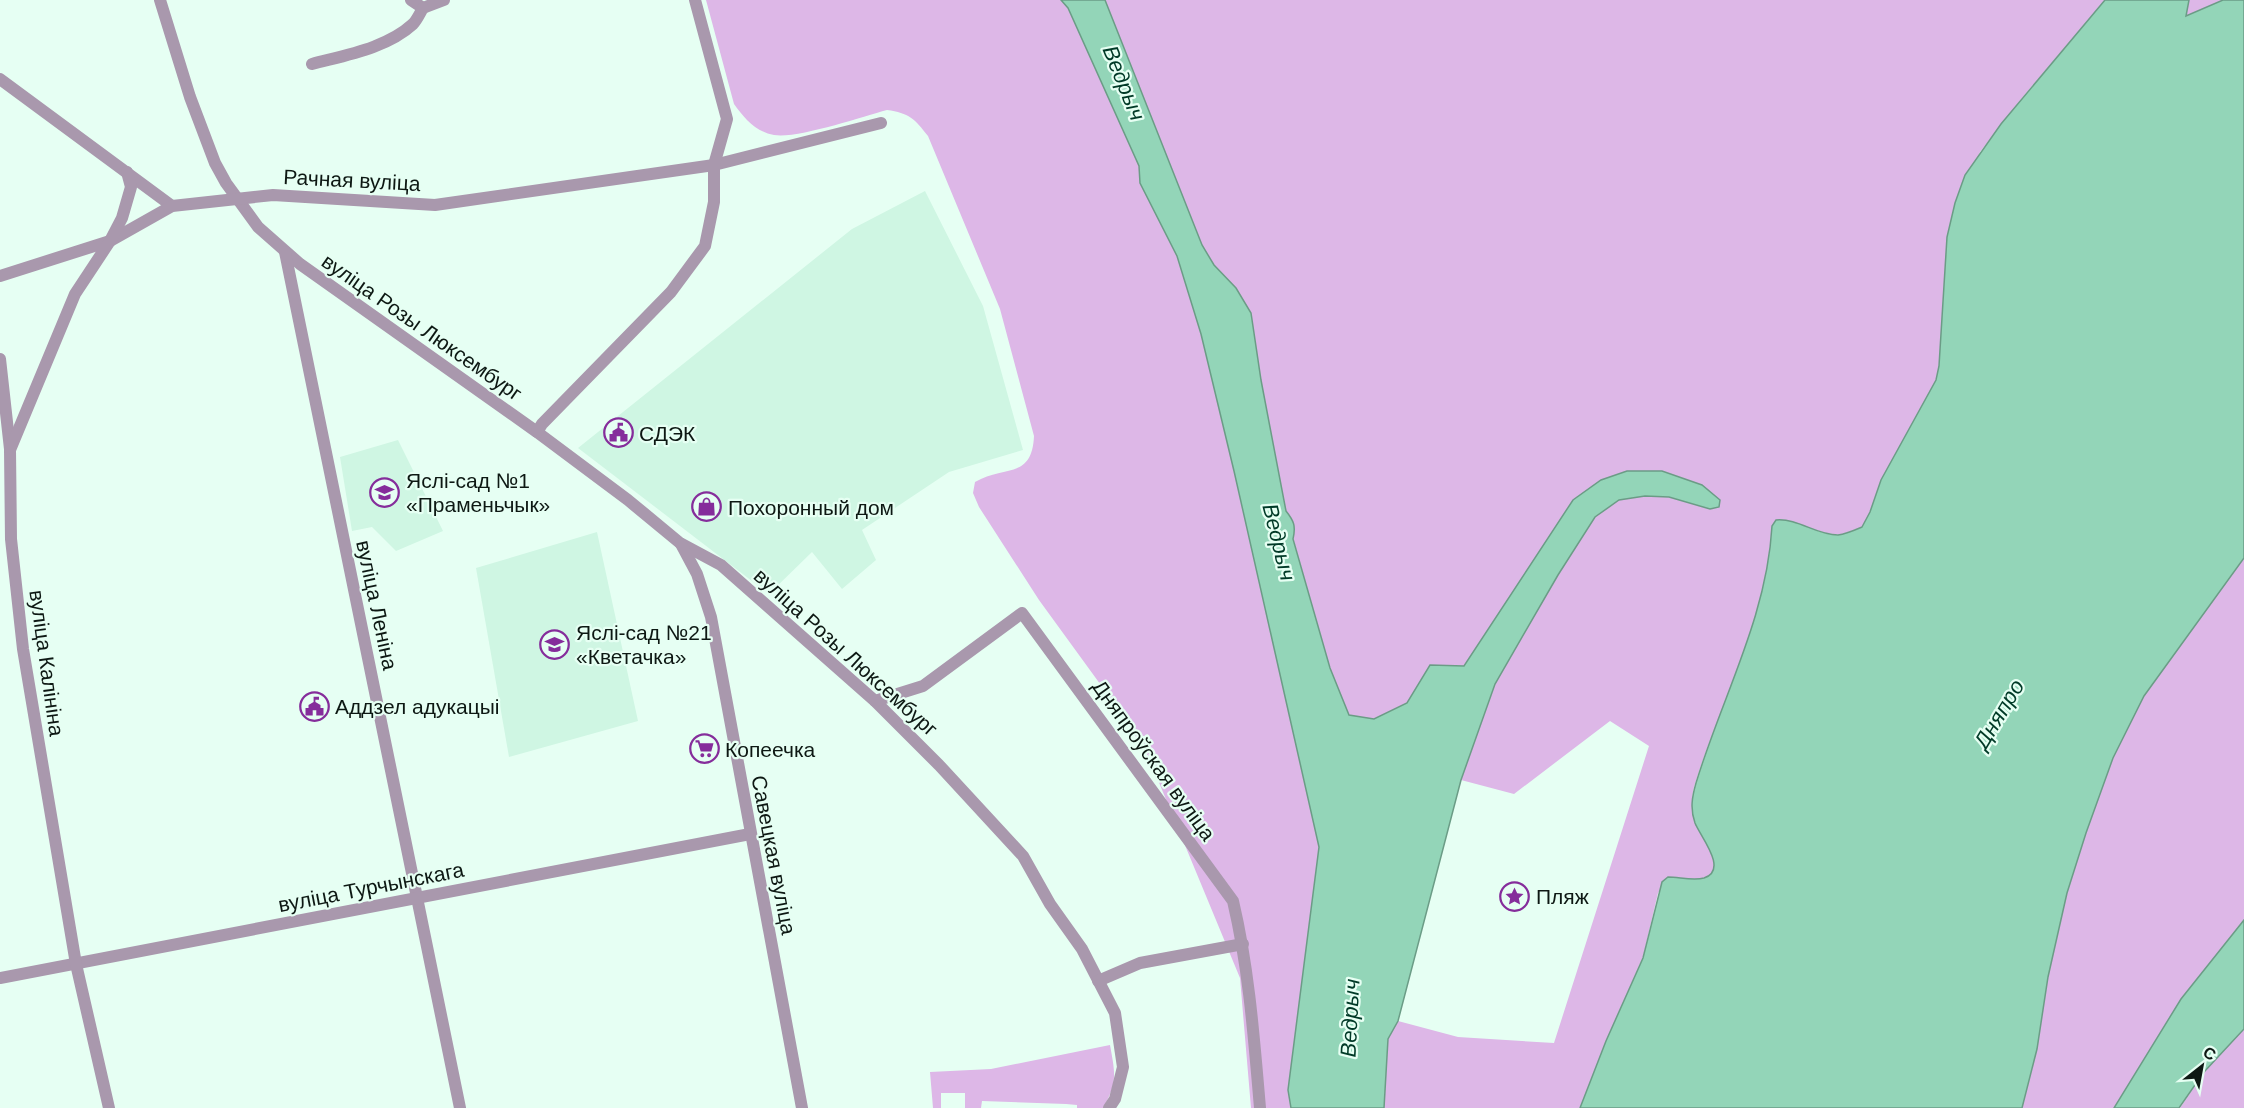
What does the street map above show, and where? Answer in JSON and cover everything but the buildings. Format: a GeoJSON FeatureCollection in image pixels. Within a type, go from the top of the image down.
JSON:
{"type":"FeatureCollection","features":[{"type":"Feature","properties":{"kind":"street","name":"вуліца Розы Люксембург"},"geometry":{"type":"LineString","coordinates":[[160,0],[190,97],[215,163],[237,199],[258,227],[285,252],[537,432],[628,500],[680,543],[720,565],[875,701],[939,765],[1023,856],[1050,904],[1082,949],[1115,1013],[1123,1067],[1115,1099],[1109,1108]]}},
{"type":"Feature","properties":{"kind":"street"},"geometry":{"type":"LineString","coordinates":[[411,0],[423,8]]}},
{"type":"Feature","properties":{"kind":"street"},"geometry":{"type":"LineString","coordinates":[[312,64],[390,40],[414,23],[423,8],[444,0]]}},
{"type":"Feature","properties":{"kind":"street"},"geometry":{"type":"LineString","coordinates":[[537,432],[542,424],[671,291],[705,246],[714,202],[714,165],[727,119],[695,0]]}},
{"type":"Feature","properties":{"kind":"street"},"geometry":{"type":"LineString","coordinates":[[0,79],[172,206]]}},
{"type":"Feature","properties":{"kind":"street","name":"Рачная вуліца"},"geometry":{"type":"LineString","coordinates":[[0,276],[110,241],[172,206],[273,195],[435,205],[714,165],[881,123]]}},
{"type":"Feature","properties":{"kind":"street","name":"вуліца Калініна"},"geometry":{"type":"LineString","coordinates":[[109,1108],[76,964],[23,649],[11,539],[10,450],[75,294],[110,241],[122,218],[130,187],[127,172]]}},
{"type":"Feature","properties":{"kind":"street","name":"вуліца Леніна"},"geometry":{"type":"LineString","coordinates":[[285,252],[460,1108]]}},
{"type":"Feature","properties":{"kind":"street"},"geometry":{"type":"LineString","coordinates":[[0,359],[10,450]]}},
{"type":"Feature","properties":{"kind":"street","name":"Савецкая вуліца"},"geometry":{"type":"LineString","coordinates":[[680,543],[697,574],[711,617],[802,1108]]}},
{"type":"Feature","properties":{"kind":"street","name":"Дняпроўская вуліца"},"geometry":{"type":"LineString","coordinates":[[875,701],[923,686],[1022,613],[1233,901],[1243,944],[1251,997],[1260,1108]]}},
{"type":"Feature","properties":{"kind":"street","name":"вуліца Турчынскага"},"geometry":{"type":"LineString","coordinates":[[0,978],[750,834]]}},
{"type":"Feature","properties":{"kind":"street"},"geometry":{"type":"LineString","coordinates":[[1098,981],[1140,963],[1243,944]]}},
{"type":"Feature","properties":{"kind":"shaded area"},"geometry":{"type":"Polygon","coordinates":[[[706,0],[1061,0],[1068,8],[1139,166],[1140,183],[1177,255],[1201,334],[1319,847],[1288,1090],[1291,1108],[1251,1108],[1240,978],[1148,756],[1119,710],[1039,600],[979,507],[973,493],[975,482],[1022,465],[1032,450],[1034,436],[1000,309],[928,136],[911,118],[887,110],[798,134],[774,135],[756,128],[734,104],[706,0]]]}},
{"type":"Feature","properties":{"kind":"shaded area"},"geometry":{"type":"Polygon","coordinates":[[[1105,0],[2105,0],[2022,98],[1980,152],[1944,284],[1939,366],[1936,380],[1881,480],[1862,527],[1840,535],[1809,528],[1773,526],[1766,574],[1755,620],[1708,745],[1693,792],[1692,805],[1695,823],[1711,852],[1714,868],[1711,874],[1700,879],[1668,877],[1658,893],[1643,957],[1606,1041],[1580,1108],[1384,1108],[1388,1039],[1398,1021],[1458,1037],[1554,1043],[1649,746],[1610,721],[1514,794],[1461,780],[1495,684],[1558,575],[1595,517],[1619,500],[1645,496],[1669,497],[1710,509],[1720,500],[1702,485],[1662,471],[1573,500],[1464,666],[1430,665],[1407,703],[1374,720],[1349,715],[1330,668],[1293,538],[1294,524],[1286,511],[1261,380],[1251,313],[1236,288],[1214,265],[1202,245],[1105,0]]]}},
{"type":"Feature","properties":{"kind":"shaded area"},"geometry":{"type":"Polygon","coordinates":[[[2189,0],[2223,0],[2186,17],[2189,0]]]}},
{"type":"Feature","properties":{"kind":"shaded area"},"geometry":{"type":"Polygon","coordinates":[[[925,191],[983,306],[1023,450],[949,472],[862,530],[876,560],[842,589],[812,552],[769,594],[578,448],[852,229],[925,191]]]}},
{"type":"Feature","properties":{"kind":"shaded area","name":"Яслі-сад №1 «Праменьчык»"},"geometry":{"type":"Polygon","coordinates":[[[398,440],[443,531],[396,551],[372,527],[352,531],[340,457],[398,440]]]}},
{"type":"Feature","properties":{"kind":"shaded area","name":"Яслі-сад №21 «Кветачка»"},"geometry":{"type":"Polygon","coordinates":[[[597,532],[638,721],[509,757],[476,568],[597,532]]]}},
{"type":"Feature","properties":{"kind":"shaded area"},"geometry":{"type":"Polygon","coordinates":[[[2244,558],[2244,920],[2181,999],[2114,1108],[2022,1108],[2037,1049],[2048,977],[2067,893],[2113,758],[2144,696],[2244,558]]]}},
{"type":"Feature","properties":{"kind":"shaded area"},"geometry":{"type":"Polygon","coordinates":[[[2244,1029],[2244,1108],[2180,1108],[2204,1072],[2244,1029]]]}},
{"type":"Feature","properties":{"kind":"shaded area"},"geometry":{"type":"Polygon","coordinates":[[[1110,1045],[1114,1077],[1111,1091],[1103,1108],[1077,1108],[1077,1105],[1066,1104],[982,1101],[981,1108],[965,1108],[965,1093],[941,1093],[941,1108],[933,1108],[930,1072],[991,1069],[1110,1045]]]}},
{"type":"Feature","properties":{"kind":"water","name":"Ведрыч"},"geometry":{"type":"Polygon","coordinates":[[[1061,0],[1105,0],[1202,245],[1214,265],[1236,288],[1251,313],[1261,380],[1286,511],[1294,524],[1293,539],[1330,668],[1349,715],[1374,719],[1407,703],[1430,665],[1464,666],[1573,500],[1601,480],[1627,471],[1662,471],[1702,485],[1720,500],[1719,507],[1710,509],[1669,497],[1645,496],[1619,500],[1595,517],[1558,575],[1495,684],[1461,780],[1398,1021],[1388,1039],[1384,1108],[1291,1108],[1288,1090],[1319,847],[1201,334],[1177,256],[1140,183],[1139,166],[1068,8],[1061,0]]]}},
{"type":"Feature","properties":{"kind":"water","name":"Дняпро"},"geometry":{"type":"Polygon","coordinates":[[[2105,0],[2189,0],[2186,16],[2223,0],[2244,0],[2244,558],[2144,696],[2113,758],[2067,893],[2048,977],[2037,1049],[2022,1108],[1580,1108],[1606,1041],[1643,958],[1662,882],[1668,877],[1704,878],[1711,874],[1714,868],[1711,852],[1692,813],[1693,798],[1707,751],[1753,625],[1762,592],[1772,526],[1776,520],[1784,520],[1838,535],[1862,527],[1881,480],[1936,380],[1939,366],[1947,237],[1965,175],[2001,124],[2105,0]]]}},
{"type":"Feature","properties":{"kind":"water"},"geometry":{"type":"Polygon","coordinates":[[[2244,920],[2244,1029],[2204,1072],[2179,1108],[2114,1108],[2181,999],[2244,920]]]}},
{"type":"Feature","properties":{"kind":"place","name":"СДЭК"},"geometry":{"type":"Point","coordinates":[618,433]}},
{"type":"Feature","properties":{"kind":"place","name":"Яслі-сад №1 «Праменьчык»"},"geometry":{"type":"Point","coordinates":[385,492]}},
{"type":"Feature","properties":{"kind":"place","name":"Похоронный дом"},"geometry":{"type":"Point","coordinates":[707,507]}},
{"type":"Feature","properties":{"kind":"place","name":"Яслі-сад №21 «Кветачка»"},"geometry":{"type":"Point","coordinates":[555,644]}},
{"type":"Feature","properties":{"kind":"place","name":"Аддзел адукацыі"},"geometry":{"type":"Point","coordinates":[314,706]}},
{"type":"Feature","properties":{"kind":"place","name":"Копеечка"},"geometry":{"type":"Point","coordinates":[704,749]}},
{"type":"Feature","properties":{"kind":"place","name":"Пляж"},"geometry":{"type":"Point","coordinates":[1515,896]}}]}
